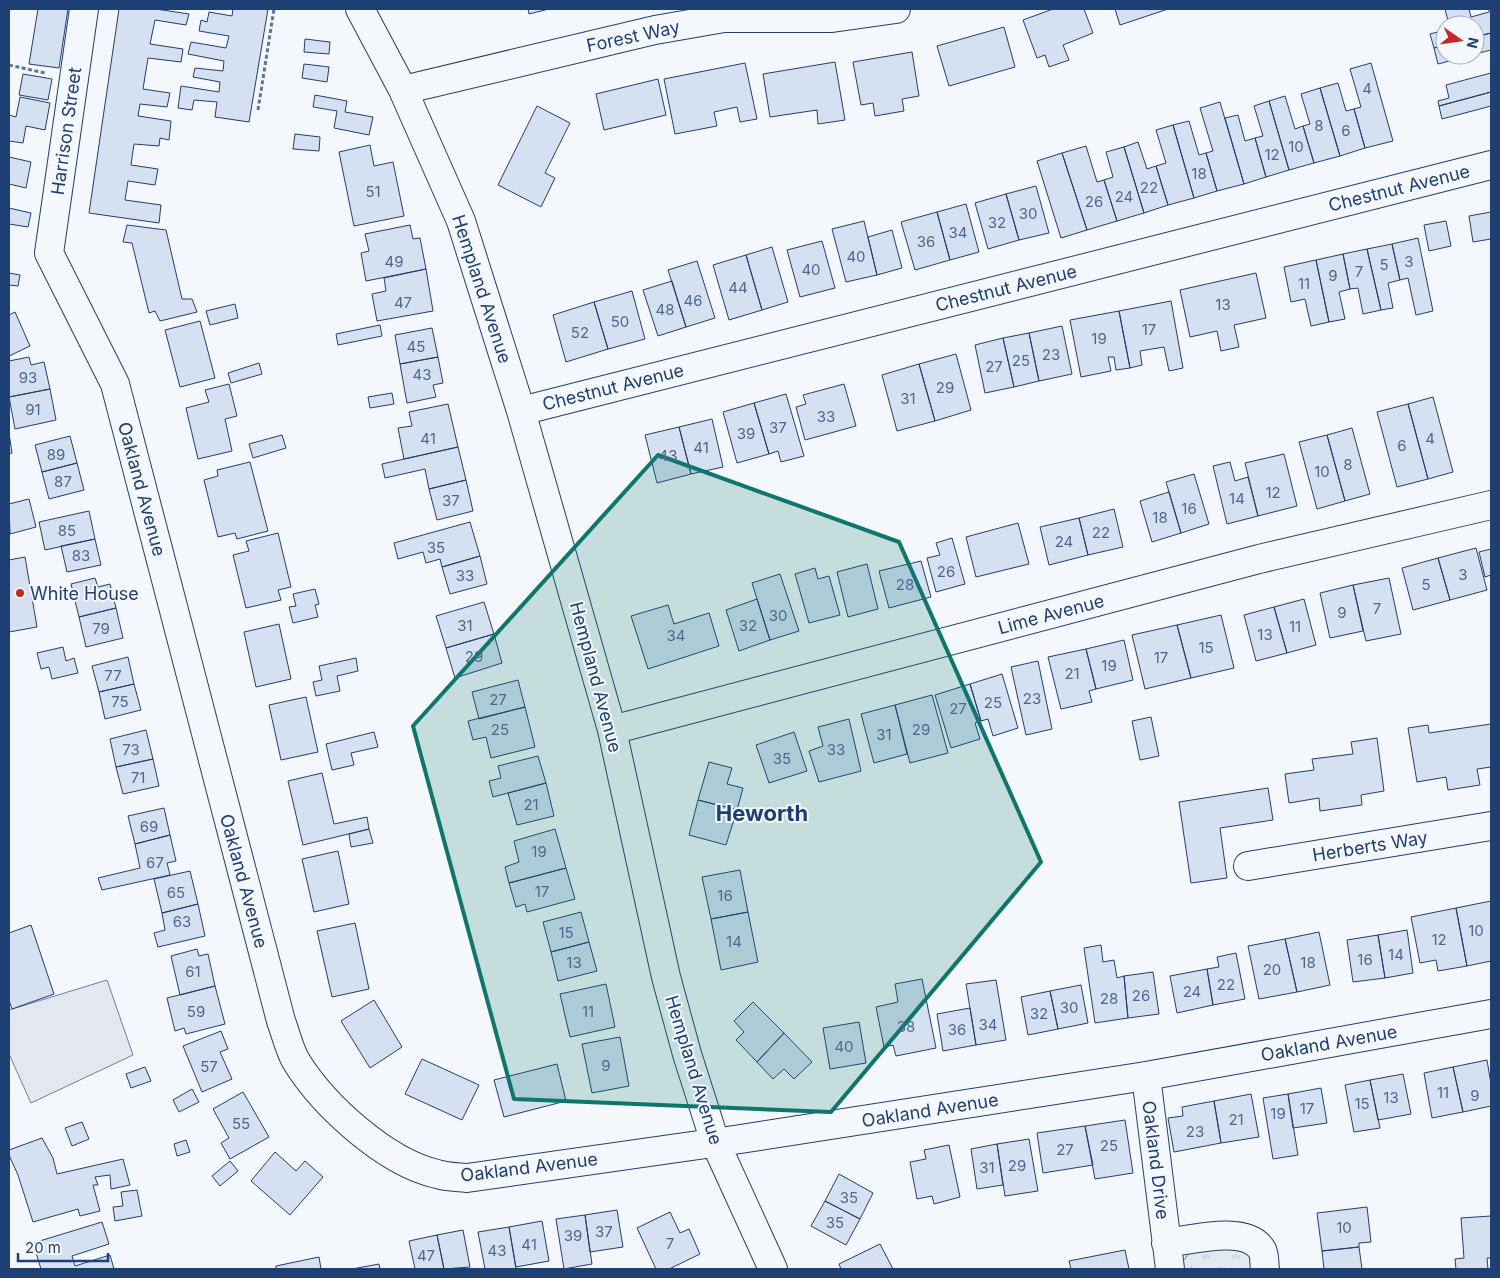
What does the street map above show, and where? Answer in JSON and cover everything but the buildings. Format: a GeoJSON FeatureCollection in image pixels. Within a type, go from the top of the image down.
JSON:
{"type":"FeatureCollection","features":[{"type":"Feature","properties":{"kind":"street","name":"Harrison Street"},"geometry":{"type":"LineString","coordinates":[[49,253],[84,9]]}},
{"type":"Feature","properties":{"kind":"street","name":"Hempland Avenue"},"geometry":{"type":"LineString","coordinates":[[360,9],[403,90],[461,221],[521,411],[612,730],[666,977],[715,1142],[773,1269]]}},
{"type":"Feature","properties":{"kind":"street","name":"Forest Way"},"geometry":{"type":"LineString","coordinates":[[403,90],[724,14],[832,18],[896,9]]}},
{"type":"Feature","properties":{"kind":"street","name":"Chestnut Avenue"},"geometry":{"type":"LineString","coordinates":[[521,411],[1491,165]]}},
{"type":"Feature","properties":{"kind":"street","name":"Oakland Avenue"},"geometry":{"type":"LineString","coordinates":[[49,253],[114,384],[281,1021],[295,1059],[316,1090],[340,1116],[372,1140],[404,1160],[436,1174],[459,1177],[502,1174],[744,1139],[1146,1076],[1491,1014]]}},
{"type":"Feature","properties":{"kind":"street","name":"Lime Avenue"},"geometry":{"type":"LineString","coordinates":[[612,730],[1259,559],[1491,505]]}},
{"type":"Feature","properties":{"kind":"street","name":"Herberts Way"},"geometry":{"type":"LineString","coordinates":[[1248,866],[1491,826]]}},
{"type":"Feature","properties":{"kind":"street","name":"Oakland Drive"},"geometry":{"type":"LineString","coordinates":[[1146,1076],[1168,1256],[1234,1234],[1251,1239],[1263,1251],[1265,1269]]}},
{"type":"Feature","properties":{"kind":"path"},"geometry":{"type":"LineString","coordinates":[[258,110],[274,9]]}},
{"type":"Feature","properties":{"kind":"path"},"geometry":{"type":"LineString","coordinates":[[9,66],[73,78]]}},
{"type":"Feature","properties":{"kind":"highlighted area"},"geometry":{"type":"Polygon","coordinates":[[[658,455],[899,542],[1041,862],[831,1112],[514,1099],[413,726],[658,455]]]}},
{"type":"Feature","properties":{"kind":"green space"},"geometry":{"type":"Polygon","coordinates":[[[1240,1245],[1251,1253],[1253,1269],[1181,1269],[1180,1265],[1190,1252],[1240,1245]]]}},
{"type":"Feature","properties":{"kind":"shaded area"},"geometry":{"type":"Polygon","coordinates":[[[107,980],[133,1055],[31,1103],[9,1054],[9,1010],[107,980]]]}},
{"type":"Feature","properties":{"kind":"place","name":"White House"},"geometry":{"type":"Point","coordinates":[20,593]}},
{"type":"Feature","properties":{"kind":"district","name":"Heworth"},"geometry":{"type":"Point","coordinates":[762,813]}}]}
